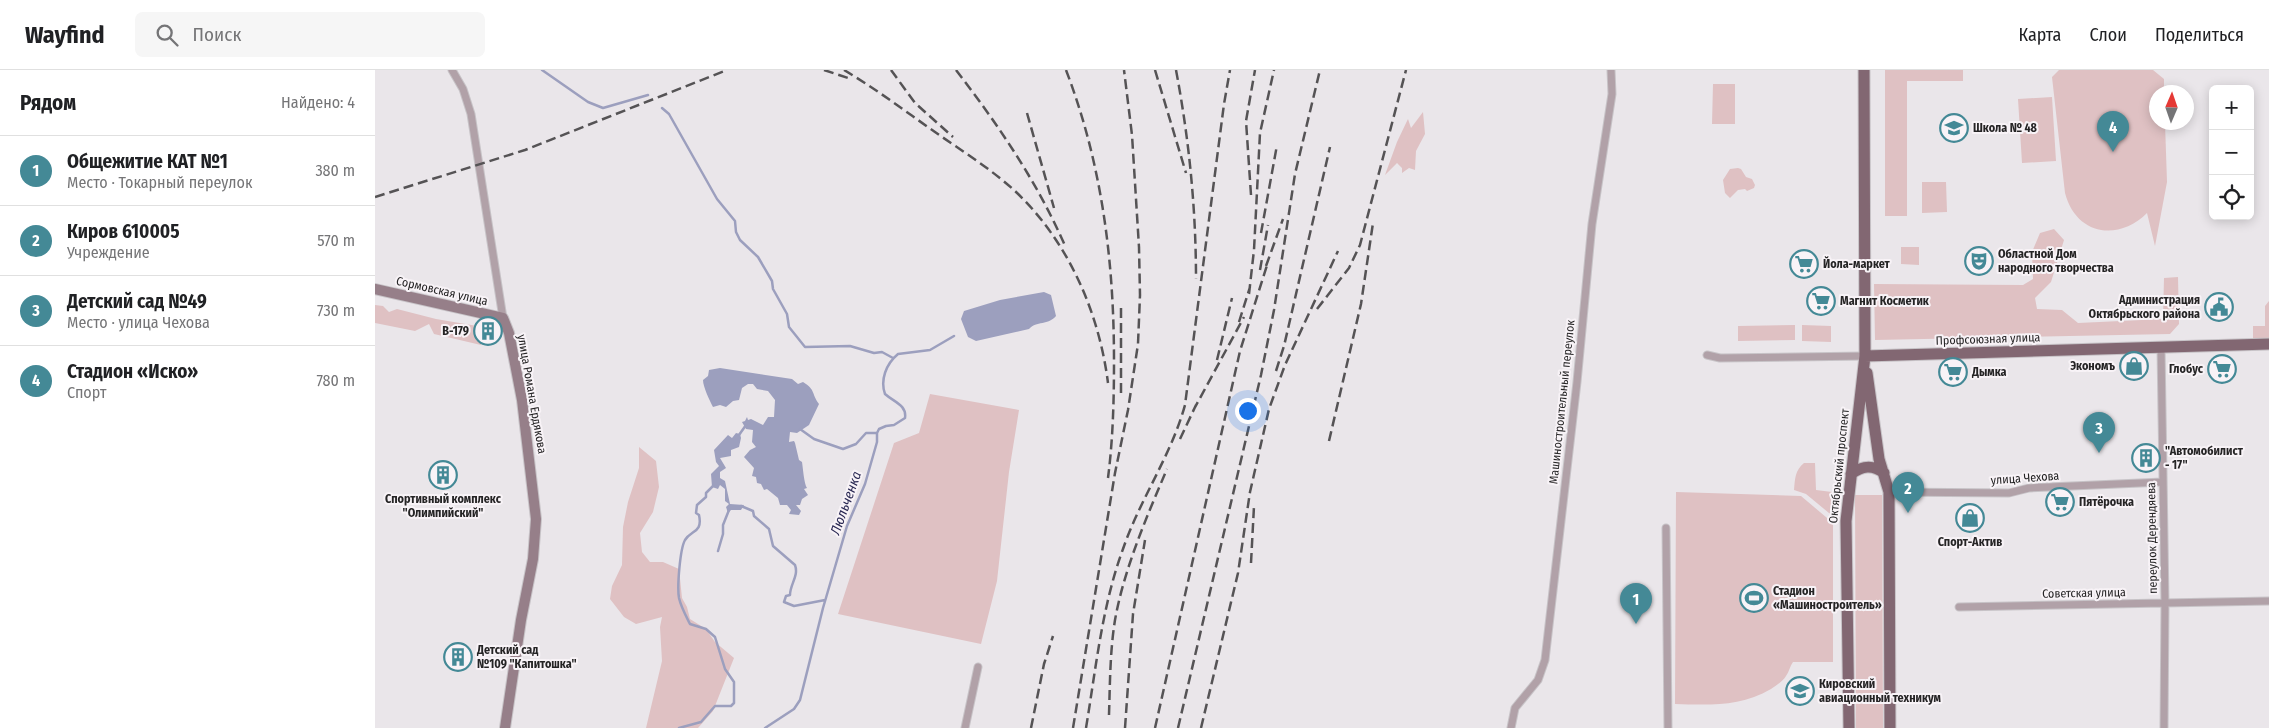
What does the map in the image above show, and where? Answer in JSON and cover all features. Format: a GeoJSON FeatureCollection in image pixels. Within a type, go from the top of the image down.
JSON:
{"type":"FeatureCollection","features":[{"type":"Feature","properties":{"kind":"main road","name":"Октябрьский проспект"},"geometry":{"type":"LineString","coordinates":[[1849,728],[1847,521],[1865,356],[1864,70]]}},
{"type":"Feature","properties":{"kind":"main road","name":"Профсоюзная улица"},"geometry":{"type":"LineString","coordinates":[[1865,356],[2269,344]]}},
{"type":"Feature","properties":{"kind":"main road","name":"Октябрьский проспект"},"geometry":{"type":"LineString","coordinates":[[1865,356],[1879,459],[1889,492],[1890,728]]}},
{"type":"Feature","properties":{"kind":"main road"},"geometry":{"type":"LineString","coordinates":[[1851,474],[1866,467],[1872,467],[1883,473]]}},
{"type":"Feature","properties":{"kind":"street","name":"улица Романа Ердякова"},"geometry":{"type":"LineString","coordinates":[[452,70],[463,89],[471,114],[503,318],[509,333],[522,400],[536,519],[533,559],[521,620],[505,728]]}},
{"type":"Feature","properties":{"kind":"street","name":"Машиностроительный переулок"},"geometry":{"type":"LineString","coordinates":[[1511,728],[1515,708],[1538,680],[1545,660],[1577,382],[1592,224],[1612,94],[1611,70]]}},
{"type":"Feature","properties":{"kind":"street","name":"Сормовская улица"},"geometry":{"type":"LineString","coordinates":[[375,289],[503,318]]}},
{"type":"Feature","properties":{"kind":"street","name":"переулок Дерендяева"},"geometry":{"type":"LineString","coordinates":[[2161,347],[2165,603],[2164,728]]}},
{"type":"Feature","properties":{"kind":"street","name":"Профсоюзная улица"},"geometry":{"type":"LineString","coordinates":[[1707,355],[1721,358],[1865,356]]}},
{"type":"Feature","properties":{"kind":"street","name":"улица Чехова"},"geometry":{"type":"LineString","coordinates":[[1889,492],[2009,493],[2029,488],[2163,482]]}},
{"type":"Feature","properties":{"kind":"street"},"geometry":{"type":"LineString","coordinates":[[1666,528],[1668,728]]}},
{"type":"Feature","properties":{"kind":"street","name":"Советская улица"},"geometry":{"type":"LineString","coordinates":[[1959,607],[2269,601]]}},
{"type":"Feature","properties":{"kind":"street"},"geometry":{"type":"LineString","coordinates":[[965,728],[977,667]]}},
{"type":"Feature","properties":{"kind":"shaded area"},"geometry":{"type":"Polygon","coordinates":[[[1885,70],[1963,70],[1963,81],[1907,81],[1907,216],[1885,216],[1885,70]]]}},
{"type":"Feature","properties":{"kind":"shaded area"},"geometry":{"type":"Polygon","coordinates":[[[2059,70],[2153,70],[2164,79],[2164,85],[2149,85],[2149,130],[2165,130],[2167,182],[2155,246],[2147,213],[2136,222],[2123,228],[2099,230],[2078,218],[2070,207],[2065,193],[2052,77],[2059,70]]]}},
{"type":"Feature","properties":{"kind":"shaded area"},"geometry":{"type":"Polygon","coordinates":[[[1713,84],[1735,84],[1735,124],[1712,124],[1713,84]]]}},
{"type":"Feature","properties":{"kind":"shaded area"},"geometry":{"type":"Polygon","coordinates":[[[2052,97],[2056,161],[2022,163],[2018,99],[2052,97]]]}},
{"type":"Feature","properties":{"kind":"shaded area"},"geometry":{"type":"Polygon","coordinates":[[[1423,112],[1425,134],[1416,151],[1415,170],[1409,168],[1402,173],[1402,168],[1397,163],[1385,175],[1408,119],[1411,128],[1423,112]]]}},
{"type":"Feature","properties":{"kind":"shaded area"},"geometry":{"type":"Polygon","coordinates":[[[1730,169],[1741,169],[1746,177],[1752,179],[1755,185],[1754,188],[1747,191],[1745,189],[1738,190],[1730,198],[1725,193],[1723,180],[1730,169]]]}},
{"type":"Feature","properties":{"kind":"shaded area"},"geometry":{"type":"Polygon","coordinates":[[[1922,182],[1946,182],[1947,212],[1922,213],[1922,182]]]}},
{"type":"Feature","properties":{"kind":"shaded area"},"geometry":{"type":"Polygon","coordinates":[[[2054,229],[2064,240],[2051,282],[2035,298],[2037,309],[2062,310],[2078,323],[2163,319],[2164,278],[2178,277],[2179,324],[2170,334],[1875,340],[1874,284],[2023,285],[2033,279],[2032,252],[2040,233],[2054,229]]]}},
{"type":"Feature","properties":{"kind":"shaded area"},"geometry":{"type":"Polygon","coordinates":[[[1901,247],[1919,247],[1919,265],[1901,264],[1901,247]]]}},
{"type":"Feature","properties":{"kind":"shaded area"},"geometry":{"type":"Polygon","coordinates":[[[2269,301],[2269,339],[2253,340],[2253,326],[2265,326],[2265,306],[2269,301]]]}},
{"type":"Feature","properties":{"kind":"shaded area"},"geometry":{"type":"Polygon","coordinates":[[[375,305],[383,306],[389,312],[397,309],[436,319],[489,328],[483,333],[481,345],[434,334],[429,324],[415,331],[375,323],[375,305]]]}},
{"type":"Feature","properties":{"kind":"shaded area"},"geometry":{"type":"Polygon","coordinates":[[[1795,325],[1795,340],[1738,341],[1738,326],[1795,325]]]}},
{"type":"Feature","properties":{"kind":"shaded area"},"geometry":{"type":"Polygon","coordinates":[[[1802,325],[1831,326],[1831,342],[1802,341],[1802,325]]]}},
{"type":"Feature","properties":{"kind":"shaded area"},"geometry":{"type":"Polygon","coordinates":[[[930,394],[1019,410],[1009,472],[997,581],[981,644],[838,614],[894,443],[919,433],[930,394]]]}},
{"type":"Feature","properties":{"kind":"shaded area"},"geometry":{"type":"Polygon","coordinates":[[[639,447],[656,461],[659,487],[653,512],[640,533],[642,552],[650,562],[663,562],[679,569],[682,598],[690,619],[706,629],[715,642],[734,658],[713,711],[698,728],[646,728],[662,661],[660,627],[662,617],[636,624],[624,617],[610,599],[612,586],[622,565],[623,527],[628,502],[639,468],[639,447]]]}},
{"type":"Feature","properties":{"kind":"shaded area"},"geometry":{"type":"Polygon","coordinates":[[[1804,463],[1815,463],[1816,490],[1832,492],[1835,518],[1806,494],[1794,490],[1797,472],[1804,463]]]}},
{"type":"Feature","properties":{"kind":"shaded area","name":"Стадион «Машиностроитель»"},"geometry":{"type":"Polygon","coordinates":[[[1676,492],[1801,496],[1833,523],[1833,662],[1793,662],[1783,680],[1771,689],[1748,699],[1724,704],[1675,704],[1676,492]]]}},
{"type":"Feature","properties":{"kind":"shaded area"},"geometry":{"type":"Polygon","coordinates":[[[1855,495],[1882,495],[1883,728],[1856,728],[1855,495]]]}},
{"type":"Feature","properties":{"kind":"water"},"geometry":{"type":"Polygon","coordinates":[[[1044,292],[1051,295],[1056,316],[1053,319],[1029,329],[976,341],[968,337],[961,319],[964,311],[1000,300],[1044,292]]]}},
{"type":"Feature","properties":{"kind":"water"},"geometry":{"type":"Polygon","coordinates":[[[720,368],[792,379],[798,384],[803,382],[812,390],[819,404],[809,425],[797,433],[790,432],[789,442],[794,441],[799,460],[802,462],[807,488],[804,489],[808,495],[802,499],[800,505],[796,505],[801,511],[799,515],[789,514],[791,510],[787,505],[780,505],[778,498],[767,489],[764,490],[761,484],[757,483],[756,477],[752,476],[754,468],[744,457],[750,450],[756,447],[752,442],[753,430],[746,429],[742,422],[747,417],[748,420],[751,419],[763,425],[768,417],[774,417],[775,400],[768,391],[757,389],[753,384],[748,384],[742,388],[739,400],[733,401],[726,407],[720,405],[713,407],[705,390],[703,380],[708,376],[709,370],[720,368]]]}},
{"type":"Feature","properties":{"kind":"water"},"geometry":{"type":"Polygon","coordinates":[[[736,433],[740,434],[741,438],[739,447],[731,450],[731,456],[720,458],[726,468],[720,472],[720,478],[725,481],[730,504],[744,505],[741,510],[731,510],[728,513],[726,507],[729,504],[725,501],[725,489],[720,485],[718,489],[712,487],[711,474],[719,466],[716,462],[714,450],[728,435],[732,438],[736,433]]]}},
{"type":"Feature","properties":{"kind":"waterway"},"geometry":{"type":"LineString","coordinates":[[542,70],[588,102],[603,108],[648,95]]}},
{"type":"Feature","properties":{"kind":"waterway"},"geometry":{"type":"LineString","coordinates":[[662,108],[669,114],[717,199],[735,221],[736,232],[740,240],[758,257],[772,281],[773,289],[787,314],[789,327],[805,347],[850,346],[874,353],[882,352],[893,358]]}},
{"type":"Feature","properties":{"kind":"waterway","name":"Люльченка"},"geometry":{"type":"LineString","coordinates":[[765,728],[794,709],[800,700],[823,608],[847,526],[865,484],[877,442],[877,433],[879,429],[894,425],[905,418],[902,407],[885,394],[883,383],[887,367],[898,354],[930,350],[954,336]]}},
{"type":"Feature","properties":{"kind":"waterway"},"geometry":{"type":"LineString","coordinates":[[739,435],[746,425]]}},
{"type":"Feature","properties":{"kind":"waterway"},"geometry":{"type":"LineString","coordinates":[[800,429],[814,439],[843,449],[856,444],[866,433],[877,433]]}},
{"type":"Feature","properties":{"kind":"waterway"},"geometry":{"type":"LineString","coordinates":[[679,728],[701,722],[715,706],[731,706],[734,703],[734,682],[725,669],[715,637],[706,629],[690,624],[681,605],[678,593],[679,568],[683,545],[687,537],[698,528],[700,521],[699,515],[696,513],[697,505],[706,497],[706,493],[713,486]]}},
{"type":"Feature","properties":{"kind":"waterway"},"geometry":{"type":"LineString","coordinates":[[741,506],[753,511],[754,516],[769,529],[773,546],[795,565],[796,573],[790,595],[786,596],[784,602],[794,606],[825,600]]}},
{"type":"Feature","properties":{"kind":"waterway"},"geometry":{"type":"LineString","coordinates":[[718,551],[723,534],[723,525],[729,510]]}},
{"type":"Feature","properties":{"kind":"railway"},"geometry":{"type":"LineString","coordinates":[[375,197],[525,150],[727,70]]}},
{"type":"Feature","properties":{"kind":"railway"},"geometry":{"type":"LineString","coordinates":[[824,70],[851,79]]}},
{"type":"Feature","properties":{"kind":"railway"},"geometry":{"type":"LineString","coordinates":[[844,70],[879,92],[986,168],[1015,191],[1034,211],[1051,232],[1065,255],[1089,304],[1104,356],[1108,383]]}},
{"type":"Feature","properties":{"kind":"railway"},"geometry":{"type":"LineString","coordinates":[[891,70],[915,103],[953,137]]}},
{"type":"Feature","properties":{"kind":"railway"},"geometry":{"type":"LineString","coordinates":[[956,70],[1017,156],[1043,201],[1066,248]]}},
{"type":"Feature","properties":{"kind":"railway"},"geometry":{"type":"LineString","coordinates":[[1066,70],[1089,141],[1097,177],[1104,213],[1112,287],[1113,419],[1108,478]]}},
{"type":"Feature","properties":{"kind":"railway"},"geometry":{"type":"LineString","coordinates":[[1073,728],[1138,344],[1139,247],[1132,135],[1124,70]]}},
{"type":"Feature","properties":{"kind":"railway"},"geometry":{"type":"LineString","coordinates":[[1155,70],[1186,173]]}},
{"type":"Feature","properties":{"kind":"railway"},"geometry":{"type":"LineString","coordinates":[[1176,70],[1191,174],[1195,226],[1196,279]]}},
{"type":"Feature","properties":{"kind":"railway"},"geometry":{"type":"LineString","coordinates":[[1086,728],[1100,637],[1116,571],[1130,531],[1172,442],[1185,405],[1230,70]]}},
{"type":"Feature","properties":{"kind":"railway"},"geometry":{"type":"LineString","coordinates":[[1251,195],[1246,121],[1255,70]]}},
{"type":"Feature","properties":{"kind":"railway"},"geometry":{"type":"LineString","coordinates":[[1249,294],[1254,250],[1260,133],[1274,70]]}},
{"type":"Feature","properties":{"kind":"railway"},"geometry":{"type":"LineString","coordinates":[[1178,728],[1261,375],[1274,310],[1295,174],[1320,70]]}},
{"type":"Feature","properties":{"kind":"railway"},"geometry":{"type":"LineString","coordinates":[[1317,309],[1349,268],[1360,245],[1406,70]]}},
{"type":"Feature","properties":{"kind":"railway"},"geometry":{"type":"LineString","coordinates":[[1027,113],[1054,208]]}},
{"type":"Feature","properties":{"kind":"railway"},"geometry":{"type":"LineString","coordinates":[[1261,233],[1277,145]]}},
{"type":"Feature","properties":{"kind":"railway"},"geometry":{"type":"LineString","coordinates":[[1276,371],[1284,346],[1330,147]]}},
{"type":"Feature","properties":{"kind":"railway"},"geometry":{"type":"LineString","coordinates":[[1266,266],[1283,219]]}},
{"type":"Feature","properties":{"kind":"railway"},"geometry":{"type":"LineString","coordinates":[[1329,441],[1361,304],[1373,223]]}},
{"type":"Feature","properties":{"kind":"railway"},"geometry":{"type":"LineString","coordinates":[[1260,270],[1268,225]]}},
{"type":"Feature","properties":{"kind":"railway"},"geometry":{"type":"LineString","coordinates":[[1201,728],[1238,573],[1250,492],[1269,409],[1285,365],[1338,251]]}},
{"type":"Feature","properties":{"kind":"railway"},"geometry":{"type":"LineString","coordinates":[[1155,728],[1240,351],[1268,262]]}},
{"type":"Feature","properties":{"kind":"railway"},"geometry":{"type":"LineString","coordinates":[[1239,322],[1250,287]]}},
{"type":"Feature","properties":{"kind":"railway"},"geometry":{"type":"LineString","coordinates":[[1217,360],[1232,298]]}},
{"type":"Feature","properties":{"kind":"railway"},"geometry":{"type":"LineString","coordinates":[[1121,305],[1121,393]]}},
{"type":"Feature","properties":{"kind":"railway"},"geometry":{"type":"LineString","coordinates":[[1193,411],[1244,317]]}},
{"type":"Feature","properties":{"kind":"railway"},"geometry":{"type":"LineString","coordinates":[[1180,439],[1196,405]]}},
{"type":"Feature","properties":{"kind":"railway"},"geometry":{"type":"LineString","coordinates":[[1109,715],[1112,643],[1119,601],[1137,543],[1167,469]]}},
{"type":"Feature","properties":{"kind":"railway"},"geometry":{"type":"LineString","coordinates":[[1251,563],[1254,506]]}},
{"type":"Feature","properties":{"kind":"railway"},"geometry":{"type":"LineString","coordinates":[[1125,728],[1133,614],[1145,540]]}},
{"type":"Feature","properties":{"kind":"railway"},"geometry":{"type":"LineString","coordinates":[[1031,728],[1044,664],[1053,636]]}},
{"type":"Feature","properties":{"kind":"place","name":"Школа № 48"},"geometry":{"type":"Point","coordinates":[1954,128]}},
{"type":"Feature","properties":{"kind":"place","name":"Стадион «Иско»"},"geometry":{"type":"Point","coordinates":[2113,152]}},
{"type":"Feature","properties":{"kind":"place","name":"Областной Дом народного творчества"},"geometry":{"type":"Point","coordinates":[1979,261]}},
{"type":"Feature","properties":{"kind":"place","name":"Йола-маркет"},"geometry":{"type":"Point","coordinates":[1804,264]}},
{"type":"Feature","properties":{"kind":"place","name":"Магнит Косметик"},"geometry":{"type":"Point","coordinates":[1821,301]}},
{"type":"Feature","properties":{"kind":"place","name":"Администрация Октябрьского района"},"geometry":{"type":"Point","coordinates":[2219,307]}},
{"type":"Feature","properties":{"kind":"place","name":"В-179"},"geometry":{"type":"Point","coordinates":[488,331]}},
{"type":"Feature","properties":{"kind":"place","name":"Экономъ"},"geometry":{"type":"Point","coordinates":[2134,366]}},
{"type":"Feature","properties":{"kind":"place","name":"Глобус"},"geometry":{"type":"Point","coordinates":[2222,369]}},
{"type":"Feature","properties":{"kind":"place","name":"Дымка"},"geometry":{"type":"Point","coordinates":[1953,372]}},
{"type":"Feature","properties":{"kind":"place","name":"Детский сад №49"},"geometry":{"type":"Point","coordinates":[2099,453]}},
{"type":"Feature","properties":{"kind":"place","name":"\"Автомобилист - 17\""},"geometry":{"type":"Point","coordinates":[2146,458]}},
{"type":"Feature","properties":{"kind":"place","name":"Спортивный комплекс \"Олимпийский\""},"geometry":{"type":"Point","coordinates":[443,475]}},
{"type":"Feature","properties":{"kind":"place","name":"Пятёрочка"},"geometry":{"type":"Point","coordinates":[2060,502]}},
{"type":"Feature","properties":{"kind":"place","name":"Киров 610005"},"geometry":{"type":"Point","coordinates":[1908,513]}},
{"type":"Feature","properties":{"kind":"place","name":"Спорт-Актив"},"geometry":{"type":"Point","coordinates":[1970,518]}},
{"type":"Feature","properties":{"kind":"place","name":"Стадион «Машиностроитель»"},"geometry":{"type":"Point","coordinates":[1754,598]}},
{"type":"Feature","properties":{"kind":"place","name":"Общежитие КАТ №1"},"geometry":{"type":"Point","coordinates":[1636,624]}},
{"type":"Feature","properties":{"kind":"place","name":"Детский сад №109 \"Капитошка\""},"geometry":{"type":"Point","coordinates":[458,657]}},
{"type":"Feature","properties":{"kind":"place","name":"Кировский авиационный техникум"},"geometry":{"type":"Point","coordinates":[1800,691]}}]}
